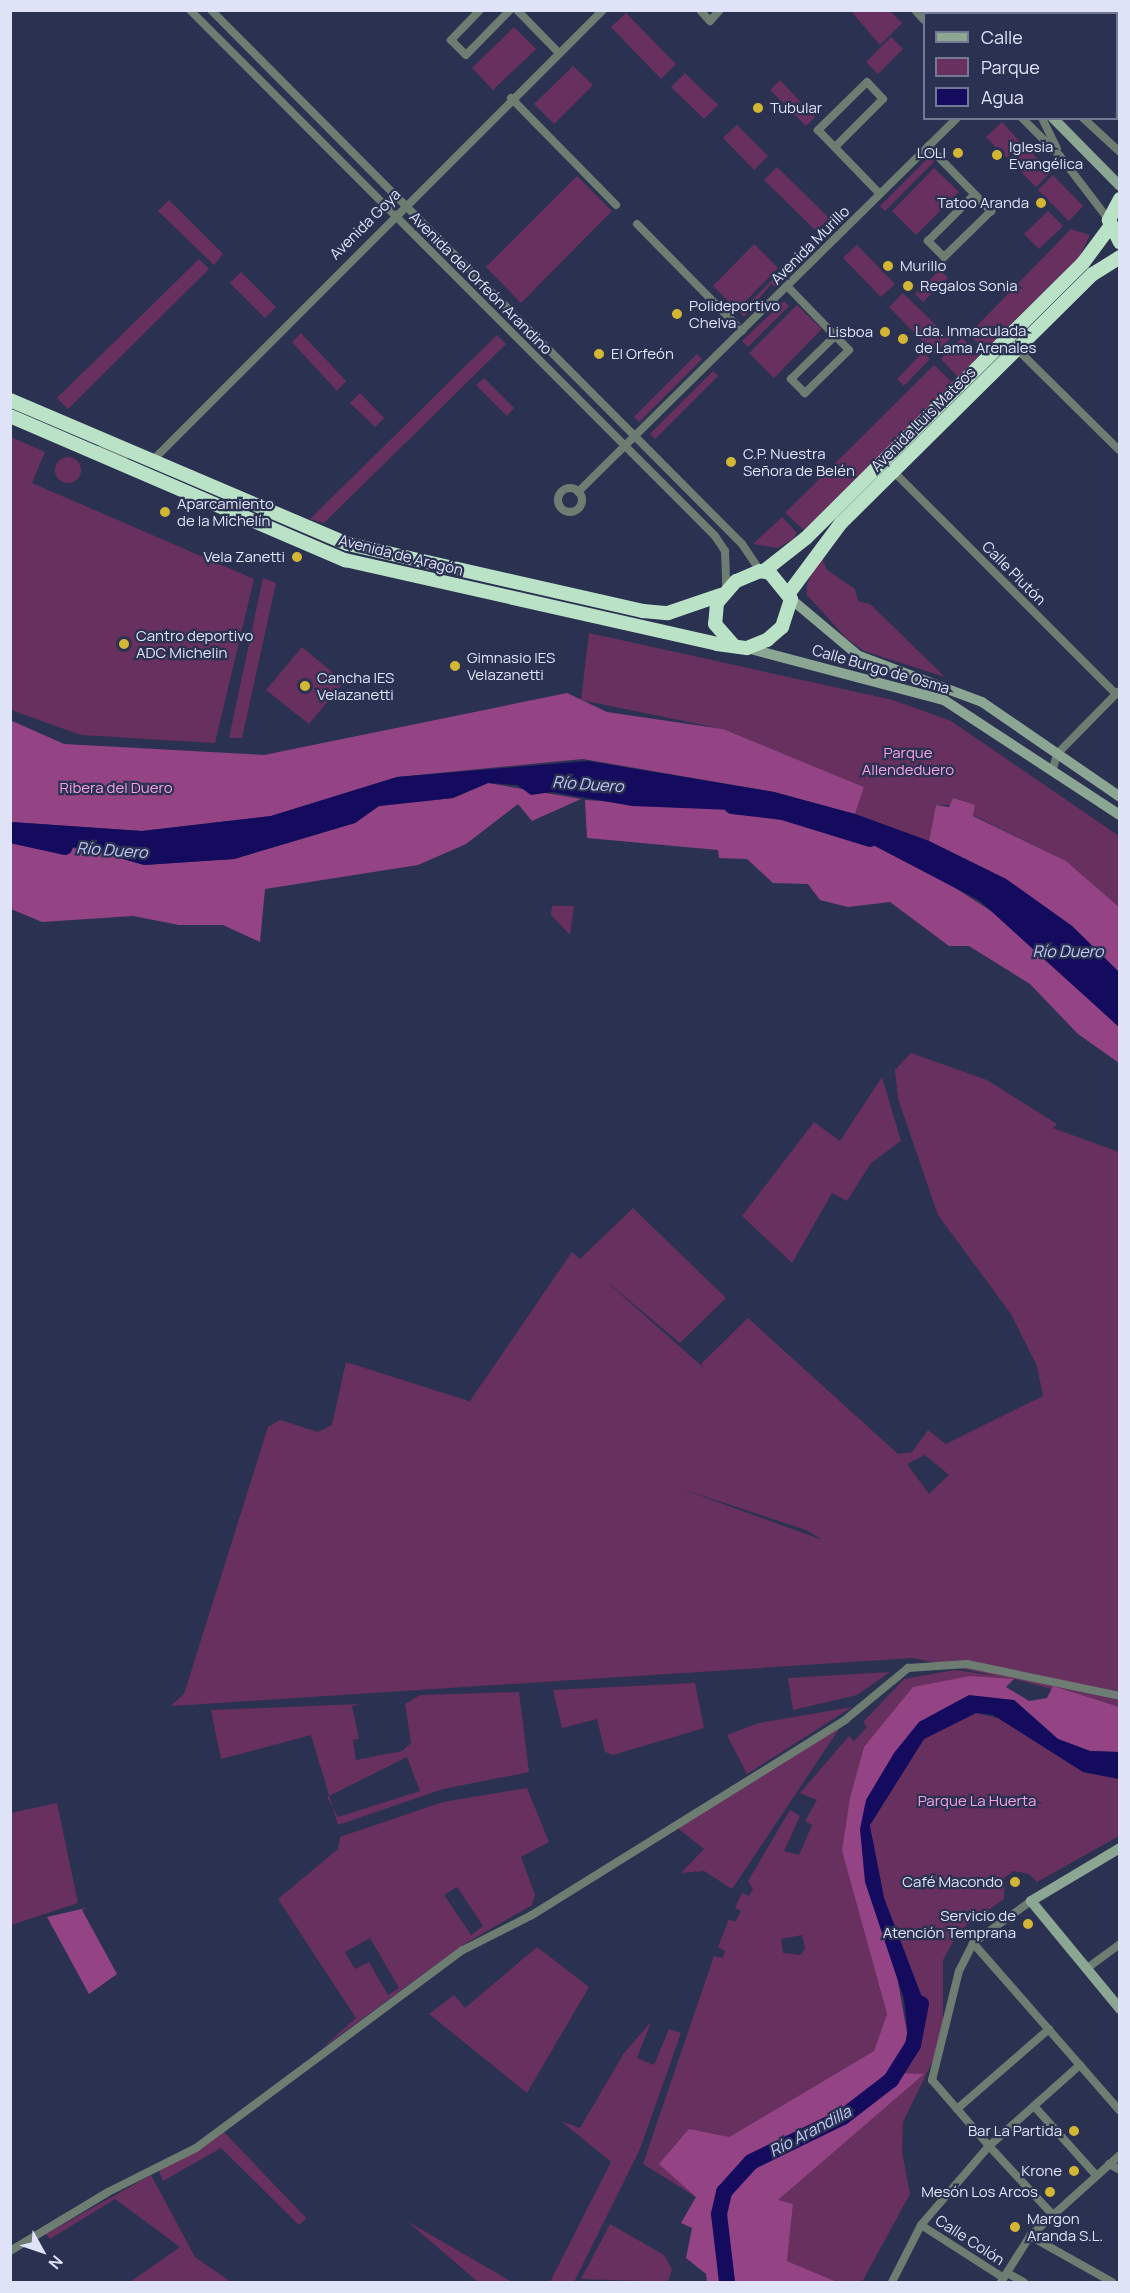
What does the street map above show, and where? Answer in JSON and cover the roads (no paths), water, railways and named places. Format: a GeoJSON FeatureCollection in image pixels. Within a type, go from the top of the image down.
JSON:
{"type":"FeatureCollection","features":[{"type":"Feature","properties":{"kind":"highway","name":"Avenida Luis Mateos"},"geometry":{"type":"LineString","coordinates":[[762,571],[806,538],[1075,271],[1109,224],[1119,199]]}},
{"type":"Feature","properties":{"kind":"highway"},"geometry":{"type":"LineString","coordinates":[[1109,224],[1119,243]]}},
{"type":"Feature","properties":{"kind":"highway","name":"Avenida Luis Mateos"},"geometry":{"type":"LineString","coordinates":[[792,591],[818,548],[893,471],[1094,274],[1119,257]]}},
{"type":"Feature","properties":{"kind":"highway","name":"Avenida de Aragón"},"geometry":{"type":"LineString","coordinates":[[10,400],[301,527],[406,558],[643,611],[668,613],[724,592]]}},
{"type":"Feature","properties":{"kind":"highway","name":"Avenida de Aragón"},"geometry":{"type":"LineString","coordinates":[[10,416],[345,560],[741,647]]}},
{"type":"Feature","properties":{"kind":"highway"},"geometry":{"type":"LineString","coordinates":[[762,571],[792,591],[782,627],[767,640],[741,647],[714,624],[724,592],[762,571]]}},
{"type":"Feature","properties":{"kind":"street","name":"Avenida del Orfeón Arandino"},"geometry":{"type":"LineString","coordinates":[[190,10],[720,543],[724,592]]}},
{"type":"Feature","properties":{"kind":"street","name":"Avenida del Orfeón Arandino"},"geometry":{"type":"LineString","coordinates":[[211,10],[636,436],[743,545],[762,571]]}},
{"type":"Feature","properties":{"kind":"street"},"geometry":{"type":"LineString","coordinates":[[480,10],[451,40],[466,55],[510,10]]}},
{"type":"Feature","properties":{"kind":"street"},"geometry":{"type":"LineString","coordinates":[[517,10],[558,52]]}},
{"type":"Feature","properties":{"kind":"street","name":"Avenida Goya"},"geometry":{"type":"LineString","coordinates":[[151,461],[405,203],[603,10]]}},
{"type":"Feature","properties":{"kind":"street"},"geometry":{"type":"LineString","coordinates":[[700,10],[710,21],[720,10]]}},
{"type":"Feature","properties":{"kind":"street"},"geometry":{"type":"LineString","coordinates":[[835,147],[883,99],[867,82],[819,130],[835,147],[880,194]]}},
{"type":"Feature","properties":{"kind":"street"},"geometry":{"type":"LineString","coordinates":[[511,98],[616,205]]}},
{"type":"Feature","properties":{"kind":"street","name":"Avenida Murillo"},"geometry":{"type":"LineString","coordinates":[[578,492],[955,120]]}},
{"type":"Feature","properties":{"kind":"street"},"geometry":{"type":"LineString","coordinates":[[1024,120],[1060,156],[1109,224]]}},
{"type":"Feature","properties":{"kind":"street"},"geometry":{"type":"LineString","coordinates":[[1043,120],[1060,156]]}},
{"type":"Feature","properties":{"kind":"street"},"geometry":{"type":"LineString","coordinates":[[1055,120],[1119,186]]}},
{"type":"Feature","properties":{"kind":"street"},"geometry":{"type":"LineString","coordinates":[[1085,120],[1118,149]]}},
{"type":"Feature","properties":{"kind":"street"},"geometry":{"type":"LineString","coordinates":[[928,146],[975,194],[991,211],[944,257],[928,241],[975,194]]}},
{"type":"Feature","properties":{"kind":"street"},"geometry":{"type":"LineString","coordinates":[[637,224],[742,331]]}},
{"type":"Feature","properties":{"kind":"street"},"geometry":{"type":"LineString","coordinates":[[787,286],[849,350],[805,393],[791,379],[835,336]]}},
{"type":"Feature","properties":{"kind":"street"},"geometry":{"type":"LineString","coordinates":[[1017,349],[1119,451]]}},
{"type":"Feature","properties":{"kind":"street"},"geometry":{"type":"LineString","coordinates":[[96,453],[102,449],[151,461]]}},
{"type":"Feature","properties":{"kind":"street","name":"Calle Plutón"},"geometry":{"type":"LineString","coordinates":[[893,471],[1118,693]]}},
{"type":"Feature","properties":{"kind":"street","name":"Calle Burgo de Osma"},"geometry":{"type":"LineString","coordinates":[[792,591],[814,617]]}},
{"type":"Feature","properties":{"kind":"street","name":"Calle Burgo de Osma"},"geometry":{"type":"LineString","coordinates":[[792,591],[814,617],[859,656],[982,702],[1119,797]]}},
{"type":"Feature","properties":{"kind":"street","name":"Calle Burgo de Osma"},"geometry":{"type":"LineString","coordinates":[[741,647],[944,700],[1053,769],[1119,815]]}},
{"type":"Feature","properties":{"kind":"street"},"geometry":{"type":"LineString","coordinates":[[1053,769],[1057,754],[1118,693]]}},
{"type":"Feature","properties":{"kind":"street"},"geometry":{"type":"LineString","coordinates":[[10,2251],[108,2192],[196,2148],[463,1950],[532,1915],[845,1719],[909,1668],[967,1664],[1119,1696]]}},
{"type":"Feature","properties":{"kind":"street"},"geometry":{"type":"LineString","coordinates":[[1052,2214],[932,2080],[958,1971],[973,1943],[1031,1901],[1119,1848]]}},
{"type":"Feature","properties":{"kind":"street"},"geometry":{"type":"LineString","coordinates":[[1031,1901],[1119,2009]]}},
{"type":"Feature","properties":{"kind":"street"},"geometry":{"type":"LineString","coordinates":[[973,1943],[1119,2111]]}},
{"type":"Feature","properties":{"kind":"street"},"geometry":{"type":"LineString","coordinates":[[1086,1969],[1119,1944]]}},
{"type":"Feature","properties":{"kind":"street"},"geometry":{"type":"LineString","coordinates":[[958,2110],[1050,2031]]}},
{"type":"Feature","properties":{"kind":"street"},"geometry":{"type":"LineString","coordinates":[[895,2281],[921,2225],[989,2146],[1080,2065]]}},
{"type":"Feature","properties":{"kind":"street"},"geometry":{"type":"LineString","coordinates":[[1034,2106],[1096,2175]]}},
{"type":"Feature","properties":{"kind":"street"},"geometry":{"type":"LineString","coordinates":[[1004,2278],[1030,2236],[1119,2155]]}},
{"type":"Feature","properties":{"kind":"street"},"geometry":{"type":"LineString","coordinates":[[1109,2164],[1119,2170]]}},
{"type":"Feature","properties":{"kind":"street","name":"Calle Colón"},"geometry":{"type":"LineString","coordinates":[[921,2225],[1004,2278],[1024,2283]]}},
{"type":"Feature","properties":{"kind":"street"},"geometry":{"type":"LineString","coordinates":[[1030,2236],[1109,2282]]}},
{"type":"Feature","properties":{"kind":"water"},"geometry":{"type":"Polygon","coordinates":[[[588,761],[774,792],[855,814],[929,841],[1006,879],[1072,926],[1119,972],[1119,1027],[980,901],[850,833],[783,812],[632,806],[552,792],[531,795],[517,785],[488,783],[453,798],[379,806],[355,823],[234,859],[144,865],[92,850],[26,840],[11,843],[11,822],[142,831],[271,816],[397,777],[588,761]]]}},
{"type":"Feature","properties":{"kind":"water"},"geometry":{"type":"Polygon","coordinates":[[[969,1695],[1014,1700],[1058,1739],[1090,1751],[1119,1752],[1119,1779],[1083,1772],[993,1715],[976,1713],[924,1739],[870,1825],[884,1898],[923,2000],[920,2026],[909,2044],[904,1999],[865,1882],[860,1829],[866,1800],[894,1753],[919,1722],[969,1695]]]}},
{"type":"Feature","properties":{"kind":"waterway","name":"Río Duero"},"geometry":{"type":"LineString","coordinates":[[732,806],[783,812],[870,839]]}},
{"type":"Feature","properties":{"kind":"waterway","name":"Río Duero"},"geometry":{"type":"LineString","coordinates":[[10,835],[65,847]]}},
{"type":"Feature","properties":{"kind":"waterway","name":"Río Arandilla"},"geometry":{"type":"LineString","coordinates":[[727,2282],[719,2214],[724,2192],[751,2162],[843,2117],[891,2080],[913,2045],[921,2004]]}},
{"type":"Feature","properties":{"kind":"place","name":"Tubular"},"geometry":{"type":"Point","coordinates":[758,108]}},
{"type":"Feature","properties":{"kind":"place","name":"LOLI"},"geometry":{"type":"Point","coordinates":[958,153]}},
{"type":"Feature","properties":{"kind":"place","name":"Iglesia Evangélica"},"geometry":{"type":"Point","coordinates":[997,155]}},
{"type":"Feature","properties":{"kind":"place","name":"Tatoo Aranda"},"geometry":{"type":"Point","coordinates":[1041,203]}},
{"type":"Feature","properties":{"kind":"place","name":"Murillo"},"geometry":{"type":"Point","coordinates":[888,266]}},
{"type":"Feature","properties":{"kind":"place","name":"Regalos Sonia"},"geometry":{"type":"Point","coordinates":[908,286]}},
{"type":"Feature","properties":{"kind":"place","name":"Polideportivo Chelva"},"geometry":{"type":"Point","coordinates":[677,314]}},
{"type":"Feature","properties":{"kind":"place","name":"Lisboa"},"geometry":{"type":"Point","coordinates":[885,332]}},
{"type":"Feature","properties":{"kind":"place","name":"Lda. Inmaculada de Lama Arenales"},"geometry":{"type":"Point","coordinates":[903,339]}},
{"type":"Feature","properties":{"kind":"place","name":"El Orfeón"},"geometry":{"type":"Point","coordinates":[599,354]}},
{"type":"Feature","properties":{"kind":"place","name":"C.P. Nuestra Señora de Belén"},"geometry":{"type":"Point","coordinates":[731,462]}},
{"type":"Feature","properties":{"kind":"place","name":"Aparcamiento de la Michelín"},"geometry":{"type":"Point","coordinates":[165,512]}},
{"type":"Feature","properties":{"kind":"place","name":"Vela Zanetti"},"geometry":{"type":"Point","coordinates":[297,557]}},
{"type":"Feature","properties":{"kind":"place","name":"Cantro deportivo ADC Michelin"},"geometry":{"type":"Point","coordinates":[124,644]}},
{"type":"Feature","properties":{"kind":"place","name":"Gimnasio IES Velazanetti"},"geometry":{"type":"Point","coordinates":[455,666]}},
{"type":"Feature","properties":{"kind":"place","name":"Cancha IES Velazanetti"},"geometry":{"type":"Point","coordinates":[305,686]}},
{"type":"Feature","properties":{"kind":"place","name":"Café Macondo"},"geometry":{"type":"Point","coordinates":[1015,1882]}},
{"type":"Feature","properties":{"kind":"place","name":"Servicio de Atención Temprana"},"geometry":{"type":"Point","coordinates":[1028,1924]}},
{"type":"Feature","properties":{"kind":"place","name":"Bar La Partida"},"geometry":{"type":"Point","coordinates":[1074,2131]}},
{"type":"Feature","properties":{"kind":"place","name":"Krone"},"geometry":{"type":"Point","coordinates":[1074,2171]}},
{"type":"Feature","properties":{"kind":"place","name":"Mesón Los Arcos"},"geometry":{"type":"Point","coordinates":[1050,2192]}},
{"type":"Feature","properties":{"kind":"place","name":"Margon Aranda S.L."},"geometry":{"type":"Point","coordinates":[1015,2227]}},
{"type":"Feature","properties":{"kind":"park label","name":"Parque Allendeduero"},"geometry":{"type":"Point","coordinates":[908,760]}},
{"type":"Feature","properties":{"kind":"park label","name":"Ribera del Duero"},"geometry":{"type":"Point","coordinates":[116,788]}},
{"type":"Feature","properties":{"kind":"park label","name":"Parque La Huerta"},"geometry":{"type":"Point","coordinates":[977,1801]}}]}
